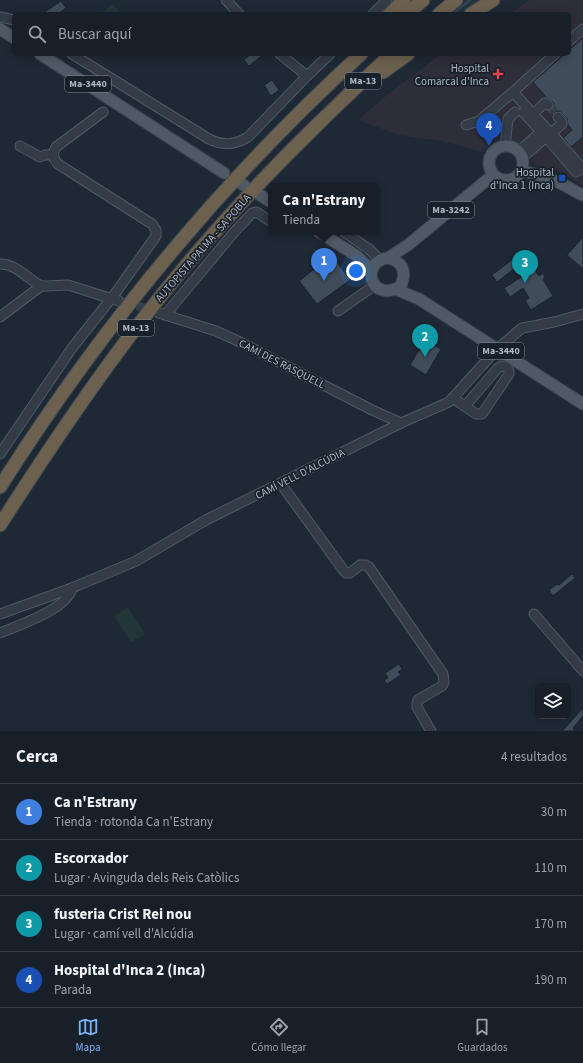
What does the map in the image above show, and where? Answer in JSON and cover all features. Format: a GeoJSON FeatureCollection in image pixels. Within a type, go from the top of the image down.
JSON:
{"type":"FeatureCollection","features":[{"type":"Feature","properties":{"kind":"highway"},"geometry":{"type":"LineString","coordinates":[[392,12],[404,0]]}},
{"type":"Feature","properties":{"kind":"highway"},"geometry":{"type":"LineString","coordinates":[[409,12],[423,0]]}},
{"type":"Feature","properties":{"kind":"highway"},"geometry":{"type":"LineString","coordinates":[[441,12],[456,0]]}},
{"type":"Feature","properties":{"kind":"highway"},"geometry":{"type":"LineString","coordinates":[[474,12],[493,0]]}},
{"type":"Feature","properties":{"kind":"highway"},"geometry":{"type":"LineString","coordinates":[[332,81],[339,67],[350,56]]}},
{"type":"Feature","properties":{"kind":"highway","name":"AUTOPISTA PALMA - SA POBLA"},"geometry":{"type":"LineString","coordinates":[[0,487],[38,428],[82,365],[167,256],[226,188],[359,56]]}},
{"type":"Feature","properties":{"kind":"highway","name":"AUTOPISTA PALMA - SA POBLA"},"geometry":{"type":"LineString","coordinates":[[0,525],[79,405],[130,336],[192,258],[236,208],[293,148],[390,56]]}},
{"type":"Feature","properties":{"kind":"highway"},"geometry":{"type":"LineString","coordinates":[[334,108],[350,100],[373,80],[405,56]]}},
{"type":"Feature","properties":{"kind":"main road"},"geometry":{"type":"LineString","coordinates":[[0,29],[12,37]]}},
{"type":"Feature","properties":{"kind":"main road","name":"Ma-3440"},"geometry":{"type":"LineString","coordinates":[[43,56],[224,172]]}},
{"type":"Feature","properties":{"kind":"main road"},"geometry":{"type":"LineString","coordinates":[[505,146],[514,148],[521,154],[524,162],[519,176],[508,181],[497,178],[493,175],[489,166],[490,157],[498,148],[505,146]]}},
{"type":"Feature","properties":{"kind":"main road"},"geometry":{"type":"LineString","coordinates":[[522,171],[536,174],[564,185],[581,195]]}},
{"type":"Feature","properties":{"kind":"main road","name":"Ma-3242"},"geometry":{"type":"LineString","coordinates":[[379,263],[408,244],[493,175]]}},
{"type":"Feature","properties":{"kind":"main road"},"geometry":{"type":"LineString","coordinates":[[260,195],[268,200]]}},
{"type":"Feature","properties":{"kind":"main road"},"geometry":{"type":"LineString","coordinates":[[324,235],[357,256],[379,263],[394,259],[398,262],[402,266],[404,276],[399,285],[390,291],[379,289],[372,281],[371,276],[379,263]]}},
{"type":"Feature","properties":{"kind":"main road"},"geometry":{"type":"LineString","coordinates":[[402,266],[408,244]]}},
{"type":"Feature","properties":{"kind":"main road","name":"Ma-3440"},"geometry":{"type":"LineString","coordinates":[[399,285],[416,298],[583,404]]}},
{"type":"Feature","properties":{"kind":"street"},"geometry":{"type":"LineString","coordinates":[[226,0],[237,12]]}},
{"type":"Feature","properties":{"kind":"street"},"geometry":{"type":"LineString","coordinates":[[375,12],[387,0]]}},
{"type":"Feature","properties":{"kind":"street"},"geometry":{"type":"LineString","coordinates":[[0,17],[12,20]]}},
{"type":"Feature","properties":{"kind":"street"},"geometry":{"type":"LineString","coordinates":[[571,39],[583,29]]}},
{"type":"Feature","properties":{"kind":"street"},"geometry":{"type":"LineString","coordinates":[[75,56],[209,140],[226,144],[238,143],[248,137],[328,56]]}},
{"type":"Feature","properties":{"kind":"street"},"geometry":{"type":"LineString","coordinates":[[282,56],[307,76]]}},
{"type":"Feature","properties":{"kind":"street"},"geometry":{"type":"LineString","coordinates":[[466,125],[479,122],[553,56]]}},
{"type":"Feature","properties":{"kind":"street"},"geometry":{"type":"LineString","coordinates":[[511,94],[532,114],[576,172],[582,168]]}},
{"type":"Feature","properties":{"kind":"street"},"geometry":{"type":"LineString","coordinates":[[511,94],[545,132]]}},
{"type":"Feature","properties":{"kind":"street"},"geometry":{"type":"LineString","coordinates":[[532,114],[545,103],[548,105]]}},
{"type":"Feature","properties":{"kind":"street"},"geometry":{"type":"LineString","coordinates":[[0,454],[72,348],[115,299],[155,239],[157,233],[152,224],[58,164],[56,161],[54,150],[56,147],[103,112]]}},
{"type":"Feature","properties":{"kind":"street"},"geometry":{"type":"LineString","coordinates":[[505,146],[508,119],[515,112]]}},
{"type":"Feature","properties":{"kind":"street"},"geometry":{"type":"LineString","coordinates":[[521,154],[545,132],[562,124],[558,117]]}},
{"type":"Feature","properties":{"kind":"street"},"geometry":{"type":"LineString","coordinates":[[20,146],[40,157],[45,155],[54,155]]}},
{"type":"Feature","properties":{"kind":"street","name":"CAMÍ DES RASQUELL"},"geometry":{"type":"LineString","coordinates":[[268,220],[256,212],[252,213],[162,314],[216,331],[400,423]]}},
{"type":"Feature","properties":{"kind":"street"},"geometry":{"type":"LineString","coordinates":[[348,235],[369,249],[379,263]]}},
{"type":"Feature","properties":{"kind":"street"},"geometry":{"type":"LineString","coordinates":[[0,264],[13,266],[41,286],[68,285],[115,299]]}},
{"type":"Feature","properties":{"kind":"street"},"geometry":{"type":"LineString","coordinates":[[338,311],[375,285]]}},
{"type":"Feature","properties":{"kind":"street"},"geometry":{"type":"LineString","coordinates":[[0,317],[41,286]]}},
{"type":"Feature","properties":{"kind":"street","name":"CAMÍ VELL D'ALCÚDIA"},"geometry":{"type":"LineString","coordinates":[[0,614],[72,588],[136,561],[206,520],[400,423],[449,402],[497,349],[522,328],[554,322],[583,314]]}},
{"type":"Feature","properties":{"kind":"street"},"geometry":{"type":"LineString","coordinates":[[453,398],[476,414],[482,414],[509,374],[507,367],[501,366],[498,368],[465,406]]}},
{"type":"Feature","properties":{"kind":"street"},"geometry":{"type":"LineString","coordinates":[[282,483],[284,488],[346,573],[350,573],[360,565],[366,565],[369,568],[443,674],[444,682],[442,686],[418,700],[417,704],[417,707],[431,731]]}},
{"type":"Feature","properties":{"kind":"street"},"geometry":{"type":"LineString","coordinates":[[0,633],[49,612],[57,607],[70,595],[72,588]]}},
{"type":"Feature","properties":{"kind":"street"},"geometry":{"type":"LineString","coordinates":[[534,614],[583,671]]}},
{"type":"Feature","properties":{"kind":"shaded area","name":"Hospital Comarcal d'Inca"},"geometry":{"type":"Polygon","coordinates":[[[529,0],[583,0],[583,186],[559,172],[536,165],[530,160],[532,158],[520,145],[511,142],[510,138],[502,135],[483,151],[480,151],[441,141],[399,135],[358,120],[387,95],[438,56],[571,56],[571,12],[513,12],[529,0]]]}},
{"type":"Feature","properties":{"kind":"green space"},"geometry":{"type":"Polygon","coordinates":[[[466,0],[485,0],[467,12],[451,12],[466,0]]]}},
{"type":"Feature","properties":{"kind":"green space"},"geometry":{"type":"Polygon","coordinates":[[[113,4],[119,12],[102,12],[113,4]]]}},
{"type":"Feature","properties":{"kind":"green space"},"geometry":{"type":"Polygon","coordinates":[[[128,607],[145,634],[131,642],[114,616],[128,607]]]}},
{"type":"Feature","properties":{"kind":"building"},"geometry":{"type":"Polygon","coordinates":[[[61,1],[66,8],[61,12],[45,12],[61,1]]]}},
{"type":"Feature","properties":{"kind":"building"},"geometry":{"type":"Polygon","coordinates":[[[583,38],[583,137],[571,147],[563,138],[572,130],[568,125],[567,118],[559,111],[556,111],[553,115],[549,111],[553,108],[553,102],[546,97],[533,82],[563,56],[571,56],[571,48],[583,38]]]}},
{"type":"Feature","properties":{"kind":"building"},"geometry":{"type":"Polygon","coordinates":[[[249,56],[262,56],[249,66],[244,60],[249,56]]]}},
{"type":"Feature","properties":{"kind":"building"},"geometry":{"type":"Polygon","coordinates":[[[272,80],[279,90],[271,96],[264,85],[272,80]]]}},
{"type":"Feature","properties":{"kind":"building"},"geometry":{"type":"Polygon","coordinates":[[[583,237],[583,269],[567,255],[583,237]]]}},
{"type":"Feature","properties":{"kind":"building"},"geometry":{"type":"Polygon","coordinates":[[[522,252],[527,259],[497,282],[492,275],[522,252]]]}},
{"type":"Feature","properties":{"kind":"building"},"geometry":{"type":"Polygon","coordinates":[[[332,255],[350,280],[317,304],[299,281],[332,255]]]}},
{"type":"Feature","properties":{"kind":"building"},"geometry":{"type":"Polygon","coordinates":[[[534,269],[539,276],[543,273],[545,278],[543,279],[553,296],[531,310],[525,301],[529,298],[523,288],[510,297],[504,288],[534,269]]]}},
{"type":"Feature","properties":{"kind":"building"},"geometry":{"type":"Polygon","coordinates":[[[425,340],[441,349],[426,375],[410,365],[425,340]]]}},
{"type":"Feature","properties":{"kind":"building"},"geometry":{"type":"Polygon","coordinates":[[[572,574],[575,578],[553,596],[549,590],[557,584],[559,585],[572,574]]]}},
{"type":"Feature","properties":{"kind":"building"},"geometry":{"type":"Polygon","coordinates":[[[399,664],[402,669],[398,672],[401,675],[387,684],[384,680],[388,678],[385,673],[399,664]]]}},
{"type":"Feature","properties":{"kind":"building"},"geometry":{"type":"Polygon","coordinates":[[[583,708],[583,716],[573,728],[575,731],[562,731],[583,708]]]}},
{"type":"Feature","properties":{"kind":"waterway"},"geometry":{"type":"LineString","coordinates":[[455,12],[470,0]]}},
{"type":"Feature","properties":{"kind":"tunnel"},"geometry":{"type":"LineString","coordinates":[[548,105],[558,117]]}},
{"type":"Feature","properties":{"kind":"tunnel"},"geometry":{"type":"LineString","coordinates":[[124,302],[154,311]]}},
{"type":"Feature","properties":{"kind":"place","name":"Hospital Comarcal d'Inca"},"geometry":{"type":"Point","coordinates":[498,74]}},
{"type":"Feature","properties":{"kind":"place","name":"Hospital d'Inca 2 (Inca)"},"geometry":{"type":"Point","coordinates":[489,146]}},
{"type":"Feature","properties":{"kind":"place","name":"Hospital d'Inca 1 (Inca)"},"geometry":{"type":"Point","coordinates":[562,178]}},
{"type":"Feature","properties":{"kind":"place","name":"Ca n'Estrany"},"geometry":{"type":"Point","coordinates":[324,281]}},
{"type":"Feature","properties":{"kind":"place","name":"fusteria Crist Rei nou"},"geometry":{"type":"Point","coordinates":[525,283]}},
{"type":"Feature","properties":{"kind":"place","name":"Escorxador"},"geometry":{"type":"Point","coordinates":[425,357]}}]}
